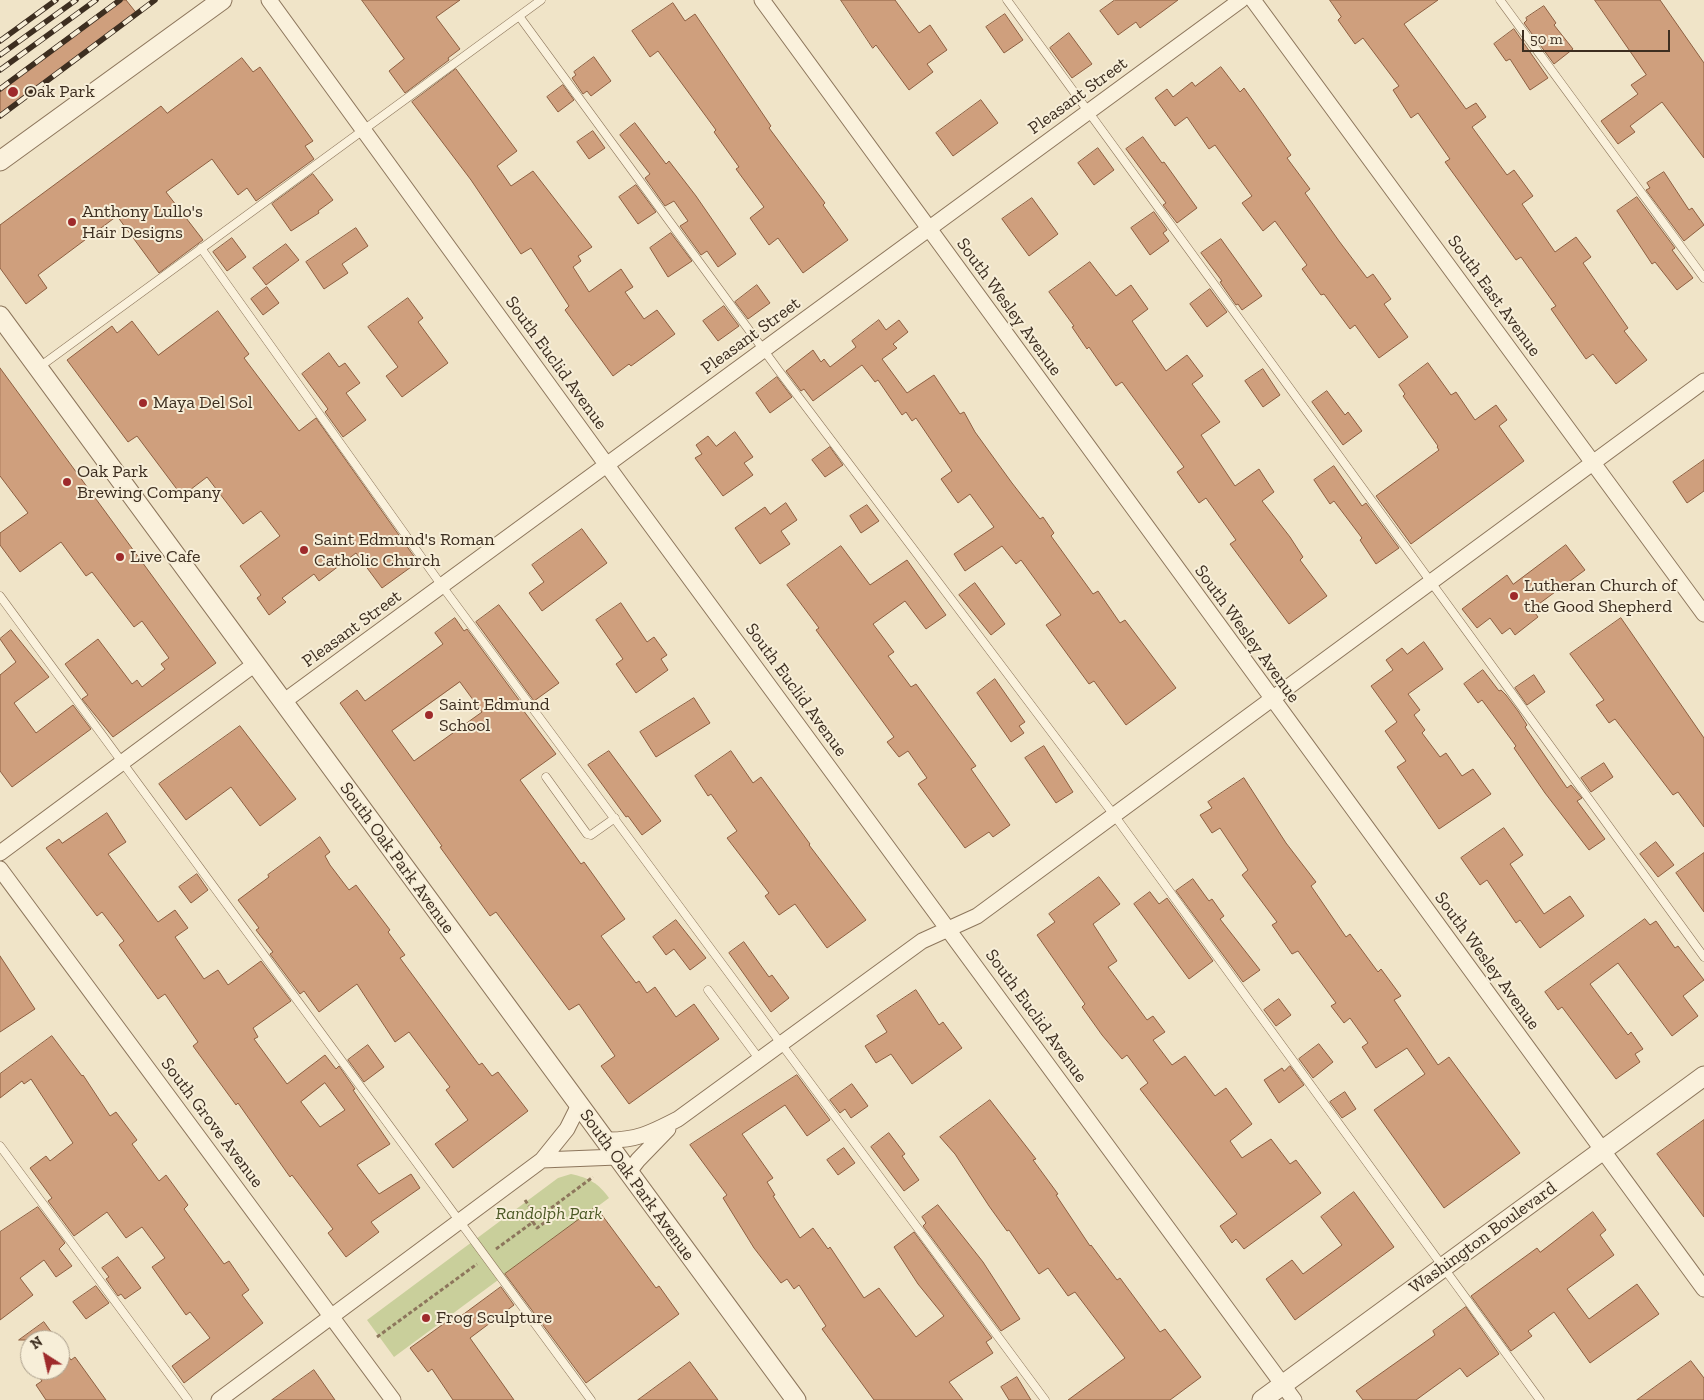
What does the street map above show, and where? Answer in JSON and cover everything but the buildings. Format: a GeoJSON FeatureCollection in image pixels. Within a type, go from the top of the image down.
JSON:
{"type":"FeatureCollection","features":[{"type":"Feature","properties":{"kind":"street"},"geometry":{"type":"LineString","coordinates":[[0,161],[222,0]]}},
{"type":"Feature","properties":{"kind":"street","name":"South Euclid Avenue"},"geometry":{"type":"LineString","coordinates":[[269,0],[607,465],[1289,1392]]}},
{"type":"Feature","properties":{"kind":"street","name":"South Wesley Avenue"},"geometry":{"type":"LineString","coordinates":[[762,0],[1271,700],[1704,1289]]}},
{"type":"Feature","properties":{"kind":"street","name":"Pleasant Street"},"geometry":{"type":"LineString","coordinates":[[283,702],[1241,0]]}},
{"type":"Feature","properties":{"kind":"street","name":"South East Avenue"},"geometry":{"type":"LineString","coordinates":[[1253,0],[1704,614]]}},
{"type":"Feature","properties":{"kind":"street","name":"South Oak Park Avenue"},"geometry":{"type":"LineString","coordinates":[[0,316],[796,1400]]}},
{"type":"Feature","properties":{"kind":"street"},"geometry":{"type":"LineString","coordinates":[[604,1140],[627,1141],[645,1136],[678,1119],[922,942],[977,916],[1704,381]]}},
{"type":"Feature","properties":{"kind":"street"},"geometry":{"type":"LineString","coordinates":[[0,853],[255,664]]}},
{"type":"Feature","properties":{"kind":"street","name":"South Grove Avenue"},"geometry":{"type":"LineString","coordinates":[[0,869],[393,1400]]}},
{"type":"Feature","properties":{"kind":"street","name":"Washington Boulevard"},"geometry":{"type":"LineString","coordinates":[[1262,1400],[1289,1392],[1443,1267],[1704,1076]]}},
{"type":"Feature","properties":{"kind":"street"},"geometry":{"type":"LineString","coordinates":[[219,1400],[542,1160],[567,1129],[578,1105]]}},
{"type":"Feature","properties":{"kind":"street"},"geometry":{"type":"LineString","coordinates":[[628,1173],[678,1119]]}},
{"type":"Feature","properties":{"kind":"street"},"geometry":{"type":"LineString","coordinates":[[542,1160],[617,1157]]}},
{"type":"Feature","properties":{"kind":"lane"},"geometry":{"type":"LineString","coordinates":[[38,368],[541,0]]}},
{"type":"Feature","properties":{"kind":"lane"},"geometry":{"type":"LineString","coordinates":[[1007,0],[1704,957]]}},
{"type":"Feature","properties":{"kind":"lane"},"geometry":{"type":"LineString","coordinates":[[1500,0],[1704,278]]}},
{"type":"Feature","properties":{"kind":"lane"},"geometry":{"type":"LineString","coordinates":[[519,16],[763,350],[1114,815],[1540,1400]]}},
{"type":"Feature","properties":{"kind":"lane"},"geometry":{"type":"LineString","coordinates":[[202,248],[442,586],[1045,1400]]}},
{"type":"Feature","properties":{"kind":"lane"},"geometry":{"type":"LineString","coordinates":[[0,596],[592,1400]]}},
{"type":"Feature","properties":{"kind":"lane"},"geometry":{"type":"LineString","coordinates":[[546,777],[587,834],[591,835],[615,818]]}},
{"type":"Feature","properties":{"kind":"lane"},"geometry":{"type":"LineString","coordinates":[[708,990],[760,1060]]}},
{"type":"Feature","properties":{"kind":"lane"},"geometry":{"type":"LineString","coordinates":[[0,1146],[188,1400]]}},
{"type":"Feature","properties":{"kind":"path"},"geometry":{"type":"LineString","coordinates":[[543,1214],[593,1177]]}},
{"type":"Feature","properties":{"kind":"path"},"geometry":{"type":"LineString","coordinates":[[524,1200],[534,1213]]}},
{"type":"Feature","properties":{"kind":"path"},"geometry":{"type":"LineString","coordinates":[[539,1209],[543,1214],[548,1220],[537,1228],[529,1216],[539,1209]]}},
{"type":"Feature","properties":{"kind":"path"},"geometry":{"type":"LineString","coordinates":[[377,1337],[533,1222]]}},
{"type":"Feature","properties":{"kind":"green space","name":"Randolph Park"},"geometry":{"type":"Polygon","coordinates":[[[571,1174],[593,1182],[609,1198],[394,1357],[367,1320],[558,1178],[571,1174]]]}},
{"type":"Feature","properties":{"kind":"railway"},"geometry":{"type":"LineString","coordinates":[[0,41],[56,0]]}},
{"type":"Feature","properties":{"kind":"railway"},"geometry":{"type":"LineString","coordinates":[[0,55],[76,0]]}},
{"type":"Feature","properties":{"kind":"railway"},"geometry":{"type":"LineString","coordinates":[[0,70],[96,0]]}},
{"type":"Feature","properties":{"kind":"railway"},"geometry":{"type":"LineString","coordinates":[[0,89],[120,0]]}},
{"type":"Feature","properties":{"kind":"railway"},"geometry":{"type":"LineString","coordinates":[[0,116],[155,0]]}},
{"type":"Feature","properties":{"kind":"place","name":"Oak Park"},"geometry":{"type":"Point","coordinates":[13,92]}},
{"type":"Feature","properties":{"kind":"place","name":"Anthony Lullo's Hair Designs"},"geometry":{"type":"Point","coordinates":[72,222]}},
{"type":"Feature","properties":{"kind":"place","name":"Maya Del Sol"},"geometry":{"type":"Point","coordinates":[143,403]}},
{"type":"Feature","properties":{"kind":"place","name":"Oak Park Brewing Company"},"geometry":{"type":"Point","coordinates":[67,482]}},
{"type":"Feature","properties":{"kind":"place","name":"Saint Edmund's Roman Catholic Church"},"geometry":{"type":"Point","coordinates":[304,550]}},
{"type":"Feature","properties":{"kind":"place","name":"Live Cafe"},"geometry":{"type":"Point","coordinates":[120,557]}},
{"type":"Feature","properties":{"kind":"place","name":"Lutheran Church of the Good Shepherd"},"geometry":{"type":"Point","coordinates":[1514,596]}},
{"type":"Feature","properties":{"kind":"place","name":"Saint Edmund School"},"geometry":{"type":"Point","coordinates":[429,715]}},
{"type":"Feature","properties":{"kind":"place","name":"Frog Sculpture"},"geometry":{"type":"Point","coordinates":[426,1318]}}]}
